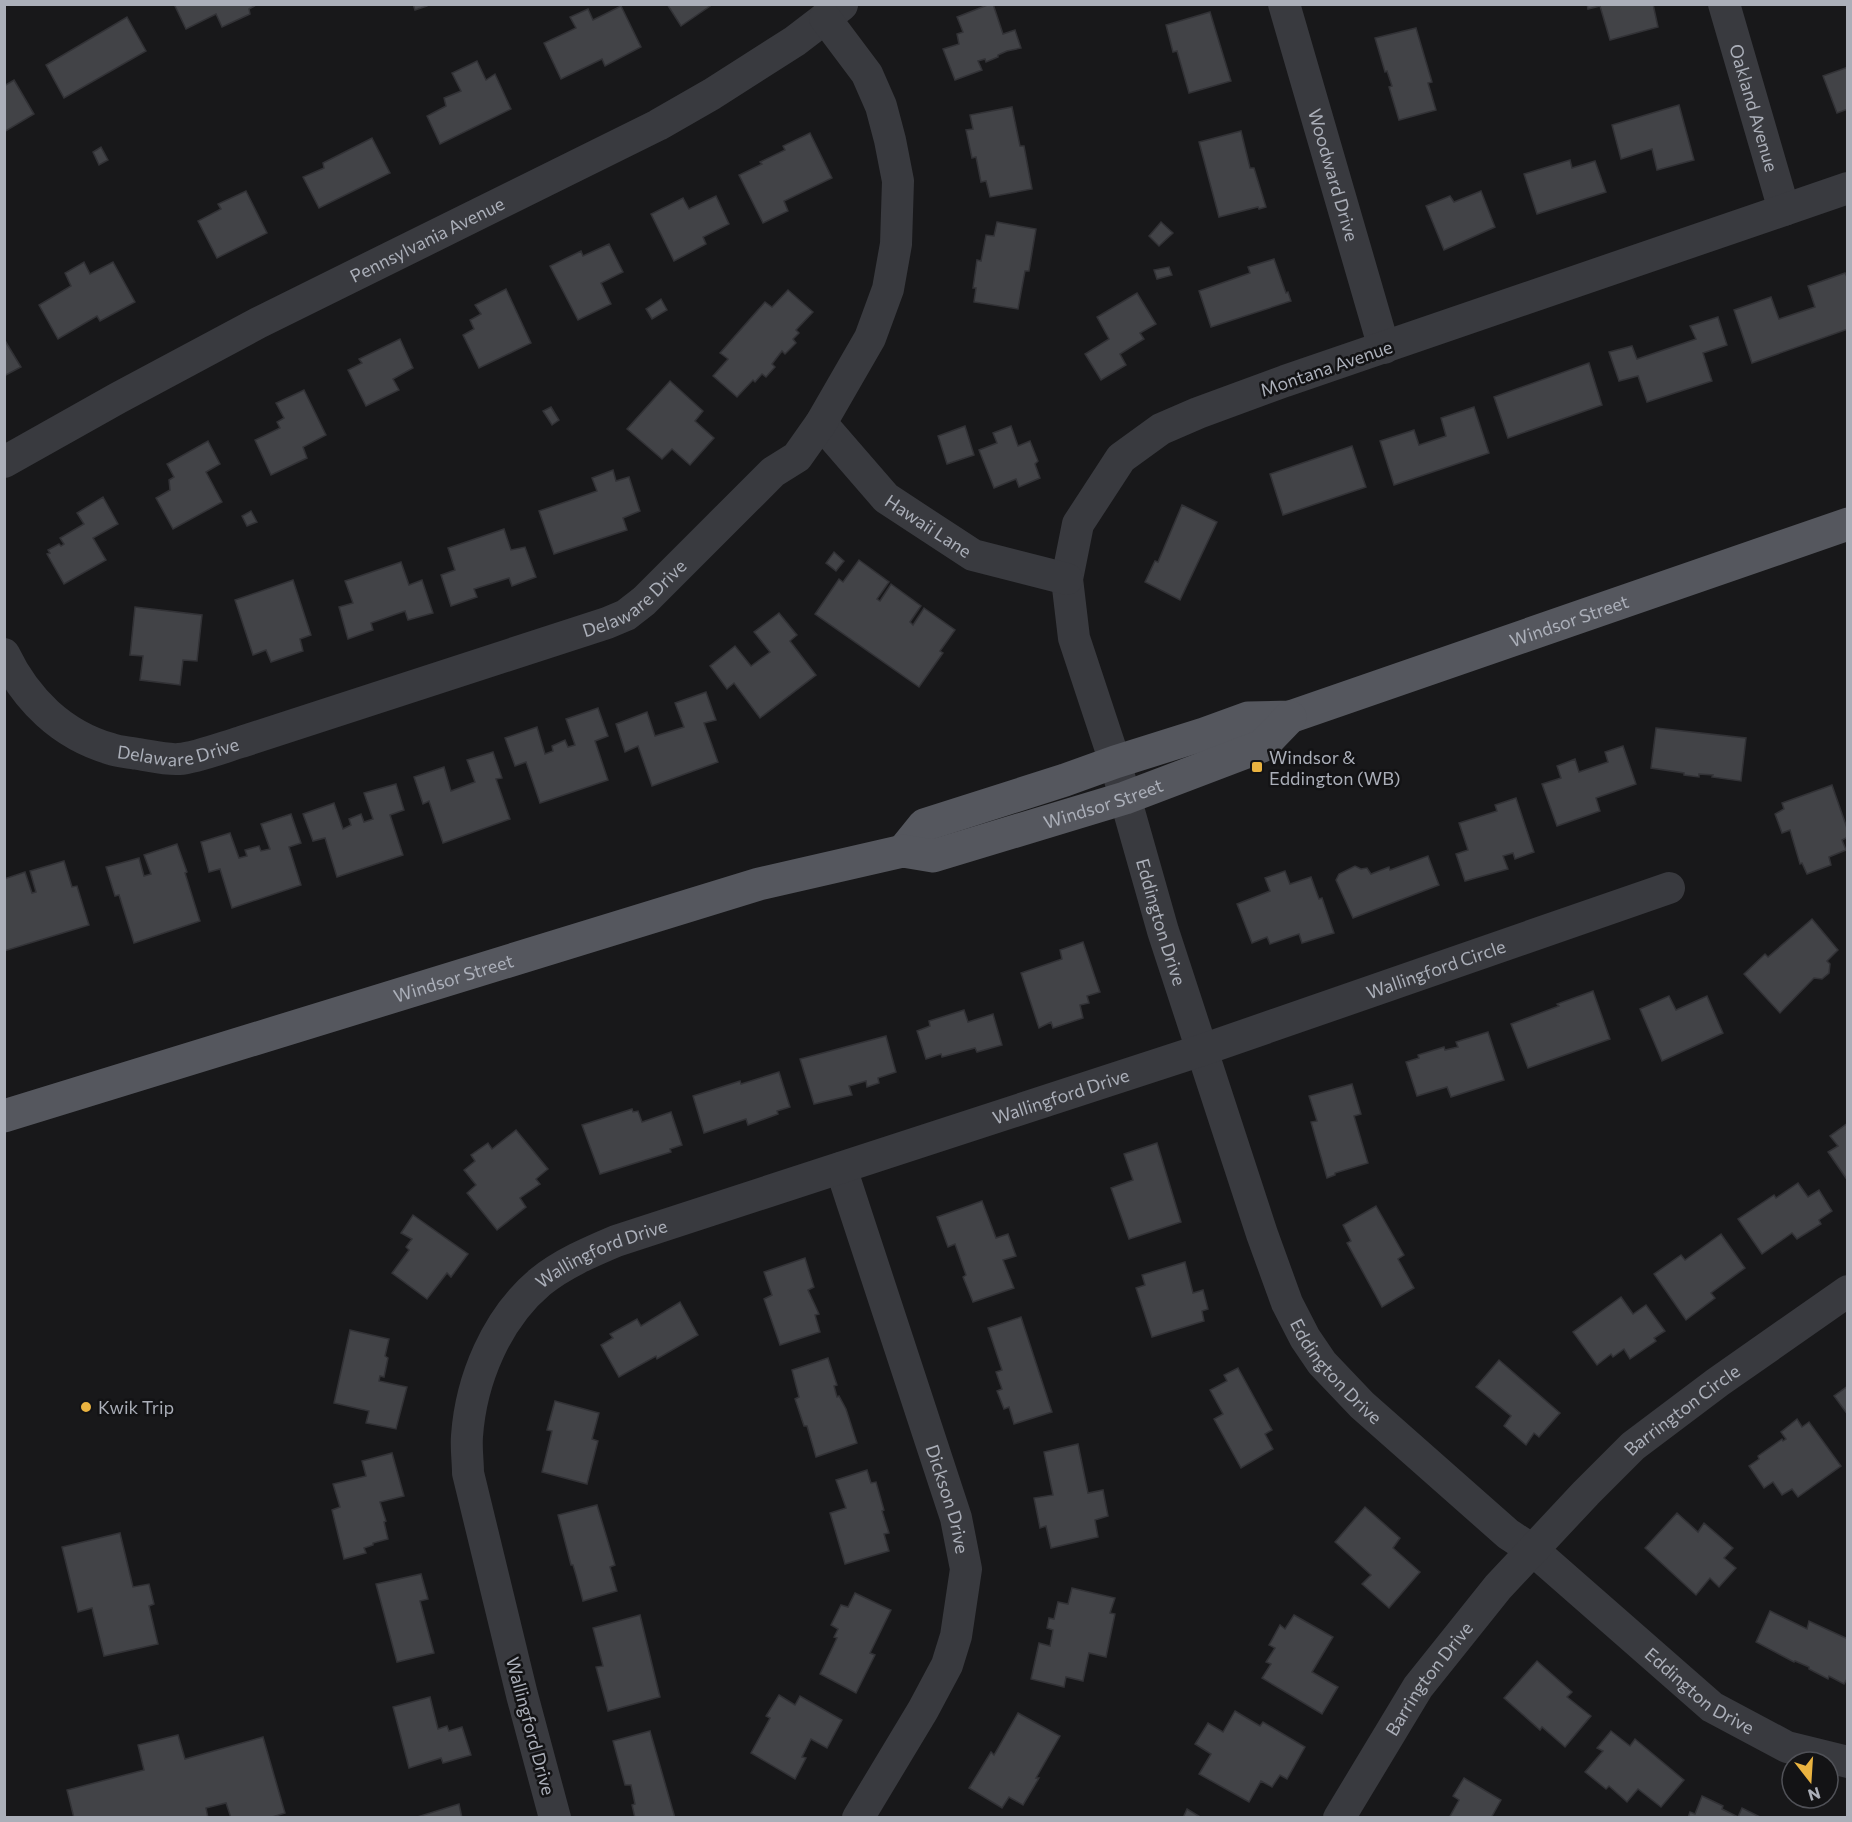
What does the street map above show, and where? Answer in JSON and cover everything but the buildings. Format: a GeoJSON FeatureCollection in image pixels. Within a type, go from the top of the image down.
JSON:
{"type":"FeatureCollection","features":[{"type":"Feature","properties":{"kind":"main road","name":"Windsor Street"},"geometry":{"type":"LineString","coordinates":[[903,851],[924,825],[1248,718],[1290,717],[1848,524]]}},
{"type":"Feature","properties":{"kind":"main road","name":"Windsor Street"},"geometry":{"type":"LineString","coordinates":[[4,1116],[759,884],[903,851],[933,856],[1125,798],[1262,746],[1290,717]]}},
{"type":"Feature","properties":{"kind":"street","name":"Woodward Drive"},"geometry":{"type":"LineString","coordinates":[[1284,4],[1384,348]]}},
{"type":"Feature","properties":{"kind":"street","name":"Oakland Avenue"},"geometry":{"type":"LineString","coordinates":[[1724,4],[1784,210]]}},
{"type":"Feature","properties":{"kind":"street","name":"Delaware Drive"},"geometry":{"type":"LineString","coordinates":[[4,654],[14,675],[39,707],[74,733],[111,749],[180,759],[241,742],[491,662],[626,615],[644,601],[773,472],[796,457],[821,423],[870,338],[888,289],[896,244],[898,181],[881,106],[834,11]]}},
{"type":"Feature","properties":{"kind":"street","name":"Pennsylvania Avenue"},"geometry":{"type":"LineString","coordinates":[[4,462],[258,322],[658,124],[712,94],[795,41],[834,11]]}},
{"type":"Feature","properties":{"kind":"street","name":"Montana Avenue"},"geometry":{"type":"LineString","coordinates":[[1115,762],[1074,638],[1067,579],[1078,524],[1120,458],[1161,429],[1198,413],[1848,188]]}},
{"type":"Feature","properties":{"kind":"street","name":"Hawaii Lane"},"geometry":{"type":"LineString","coordinates":[[821,423],[886,498],[973,555],[1067,579]]}},
{"type":"Feature","properties":{"kind":"street","name":"Eddington Drive"},"geometry":{"type":"LineString","coordinates":[[1115,762],[1163,931],[1262,1234],[1287,1303],[1305,1338],[1322,1363],[1362,1405],[1508,1534],[1534,1551],[1712,1707],[1787,1747],[1848,1762]]}},
{"type":"Feature","properties":{"kind":"street","name":"Wallingford Circle"},"geometry":{"type":"LineString","coordinates":[[1202,1050],[1669,888]]}},
{"type":"Feature","properties":{"kind":"street","name":"Wallingford Drive"},"geometry":{"type":"LineString","coordinates":[[555,1818],[522,1695],[468,1473],[467,1437],[474,1394],[493,1342],[516,1306],[540,1282],[578,1257],[616,1241],[1202,1050]]}},
{"type":"Feature","properties":{"kind":"street","name":"Dickson Drive"},"geometry":{"type":"LineString","coordinates":[[841,1168],[956,1518],[966,1569],[956,1636],[947,1665],[923,1710],[858,1818]]}},
{"type":"Feature","properties":{"kind":"street","name":"Barrington Circle"},"geometry":{"type":"LineString","coordinates":[[1534,1551],[1586,1493],[1633,1446],[1727,1376],[1848,1292]]}},
{"type":"Feature","properties":{"kind":"street","name":"Barrington Drive"},"geometry":{"type":"LineString","coordinates":[[1339,1818],[1418,1687],[1498,1587],[1534,1551]]}},
{"type":"Feature","properties":{"kind":"place","name":"Windsor & Eddington (WB)"},"geometry":{"type":"Point","coordinates":[1257,767]}},
{"type":"Feature","properties":{"kind":"place","name":"Kwik Trip"},"geometry":{"type":"Point","coordinates":[86,1407]}}]}
